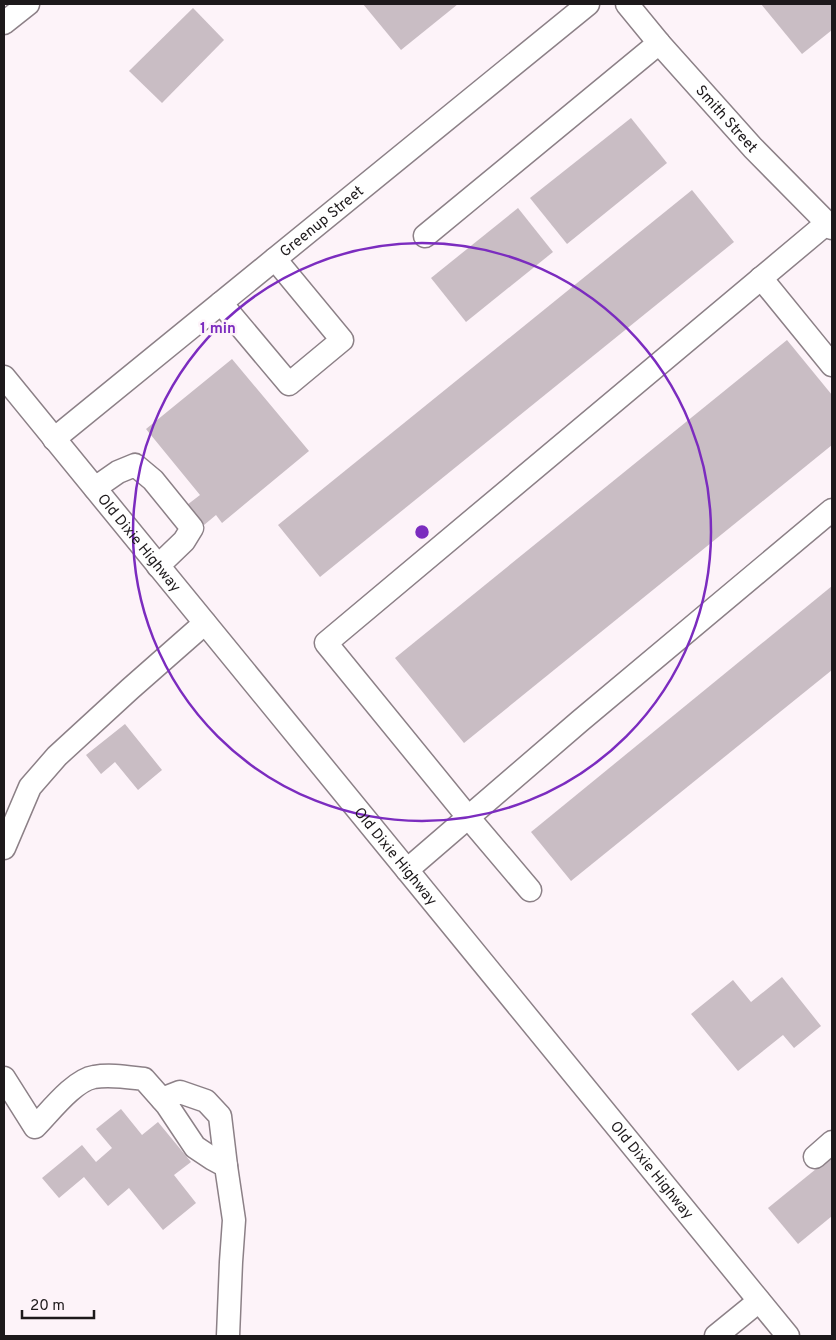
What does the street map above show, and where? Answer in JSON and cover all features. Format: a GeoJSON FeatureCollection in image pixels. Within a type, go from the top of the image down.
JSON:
{"type":"FeatureCollection","features":[{"type":"Feature","properties":{"kind":"street"},"geometry":{"type":"LineString","coordinates":[[4,23],[28,4]]}},
{"type":"Feature","properties":{"kind":"street","name":"Greenup Street"},"geometry":{"type":"LineString","coordinates":[[54,439],[588,4]]}},
{"type":"Feature","properties":{"kind":"street","name":"Smith Street"},"geometry":{"type":"LineString","coordinates":[[627,4],[659,43],[753,148],[830,226]]}},
{"type":"Feature","properties":{"kind":"street"},"geometry":{"type":"LineString","coordinates":[[425,236],[659,43]]}},
{"type":"Feature","properties":{"kind":"street"},"geometry":{"type":"LineString","coordinates":[[530,890],[468,818],[326,643],[761,278],[830,226]]}},
{"type":"Feature","properties":{"kind":"street"},"geometry":{"type":"LineString","coordinates":[[221,303],[289,384],[342,340],[275,259]]}},
{"type":"Feature","properties":{"kind":"street"},"geometry":{"type":"LineString","coordinates":[[761,278],[832,365]]}},
{"type":"Feature","properties":{"kind":"street","name":"Old Dixie Highway"},"geometry":{"type":"LineString","coordinates":[[4,377],[788,1336]]}},
{"type":"Feature","properties":{"kind":"street"},"geometry":{"type":"LineString","coordinates":[[95,488],[118,472],[135,464],[159,486],[192,528],[184,541],[158,566]]}},
{"type":"Feature","properties":{"kind":"street"},"geometry":{"type":"LineString","coordinates":[[407,870],[580,721],[832,510]]}},
{"type":"Feature","properties":{"kind":"street"},"geometry":{"type":"LineString","coordinates":[[4,848],[30,788],[57,756],[205,623]]}},
{"type":"Feature","properties":{"kind":"street"},"geometry":{"type":"LineString","coordinates":[[4,1078],[35,1127],[72,1088],[91,1077],[115,1075],[144,1079],[168,1105],[195,1147],[226,1166]]}},
{"type":"Feature","properties":{"kind":"street"},"geometry":{"type":"LineString","coordinates":[[162,1099],[180,1092],[206,1101],[220,1116],[234,1220],[230,1262],[228,1336]]}},
{"type":"Feature","properties":{"kind":"street"},"geometry":{"type":"LineString","coordinates":[[815,1157],[832,1142]]}},
{"type":"Feature","properties":{"kind":"street"},"geometry":{"type":"LineString","coordinates":[[716,1336],[760,1301]]}},
{"type":"Feature","properties":{"kind":"building"},"geometry":{"type":"Polygon","coordinates":[[[363,4],[458,4],[401,50],[363,4]]]}},
{"type":"Feature","properties":{"kind":"building"},"geometry":{"type":"Polygon","coordinates":[[[761,4],[832,4],[832,30],[802,54],[761,4]]]}},
{"type":"Feature","properties":{"kind":"building"},"geometry":{"type":"Polygon","coordinates":[[[193,8],[224,40],[162,103],[129,71],[193,8]]]}},
{"type":"Feature","properties":{"kind":"building"},"geometry":{"type":"Polygon","coordinates":[[[631,118],[667,163],[567,244],[530,198],[631,118]]]}},
{"type":"Feature","properties":{"kind":"building"},"geometry":{"type":"Polygon","coordinates":[[[692,190],[734,242],[320,577],[278,525],[692,190]]]}},
{"type":"Feature","properties":{"kind":"building"},"geometry":{"type":"Polygon","coordinates":[[[518,208],[553,252],[466,322],[431,278],[518,208]]]}},
{"type":"Feature","properties":{"kind":"building"},"geometry":{"type":"Polygon","coordinates":[[[787,340],[832,395],[832,445],[464,743],[395,658],[787,340]]]}},
{"type":"Feature","properties":{"kind":"building"},"geometry":{"type":"Polygon","coordinates":[[[232,359],[309,451],[222,523],[216,515],[204,525],[187,505],[200,495],[146,429],[232,359]]]}},
{"type":"Feature","properties":{"kind":"building"},"geometry":{"type":"Polygon","coordinates":[[[832,586],[832,670],[571,881],[531,832],[832,586]]]}},
{"type":"Feature","properties":{"kind":"building"},"geometry":{"type":"Polygon","coordinates":[[[125,724],[162,770],[138,790],[115,762],[101,774],[86,755],[125,724]]]}},
{"type":"Feature","properties":{"kind":"building"},"geometry":{"type":"Polygon","coordinates":[[[782,977],[821,1026],[794,1048],[783,1035],[738,1071],[691,1014],[733,980],[751,1002],[782,977]]]}},
{"type":"Feature","properties":{"kind":"building"},"geometry":{"type":"Polygon","coordinates":[[[121,1109],[142,1135],[158,1122],[191,1162],[174,1175],[196,1203],[163,1230],[129,1188],[108,1206],[84,1177],[59,1198],[42,1178],[82,1145],[96,1162],[112,1148],[96,1129],[121,1109]]]}},
{"type":"Feature","properties":{"kind":"building"},"geometry":{"type":"Polygon","coordinates":[[[832,1156],[832,1216],[798,1244],[768,1208],[832,1156]]]}}]}
